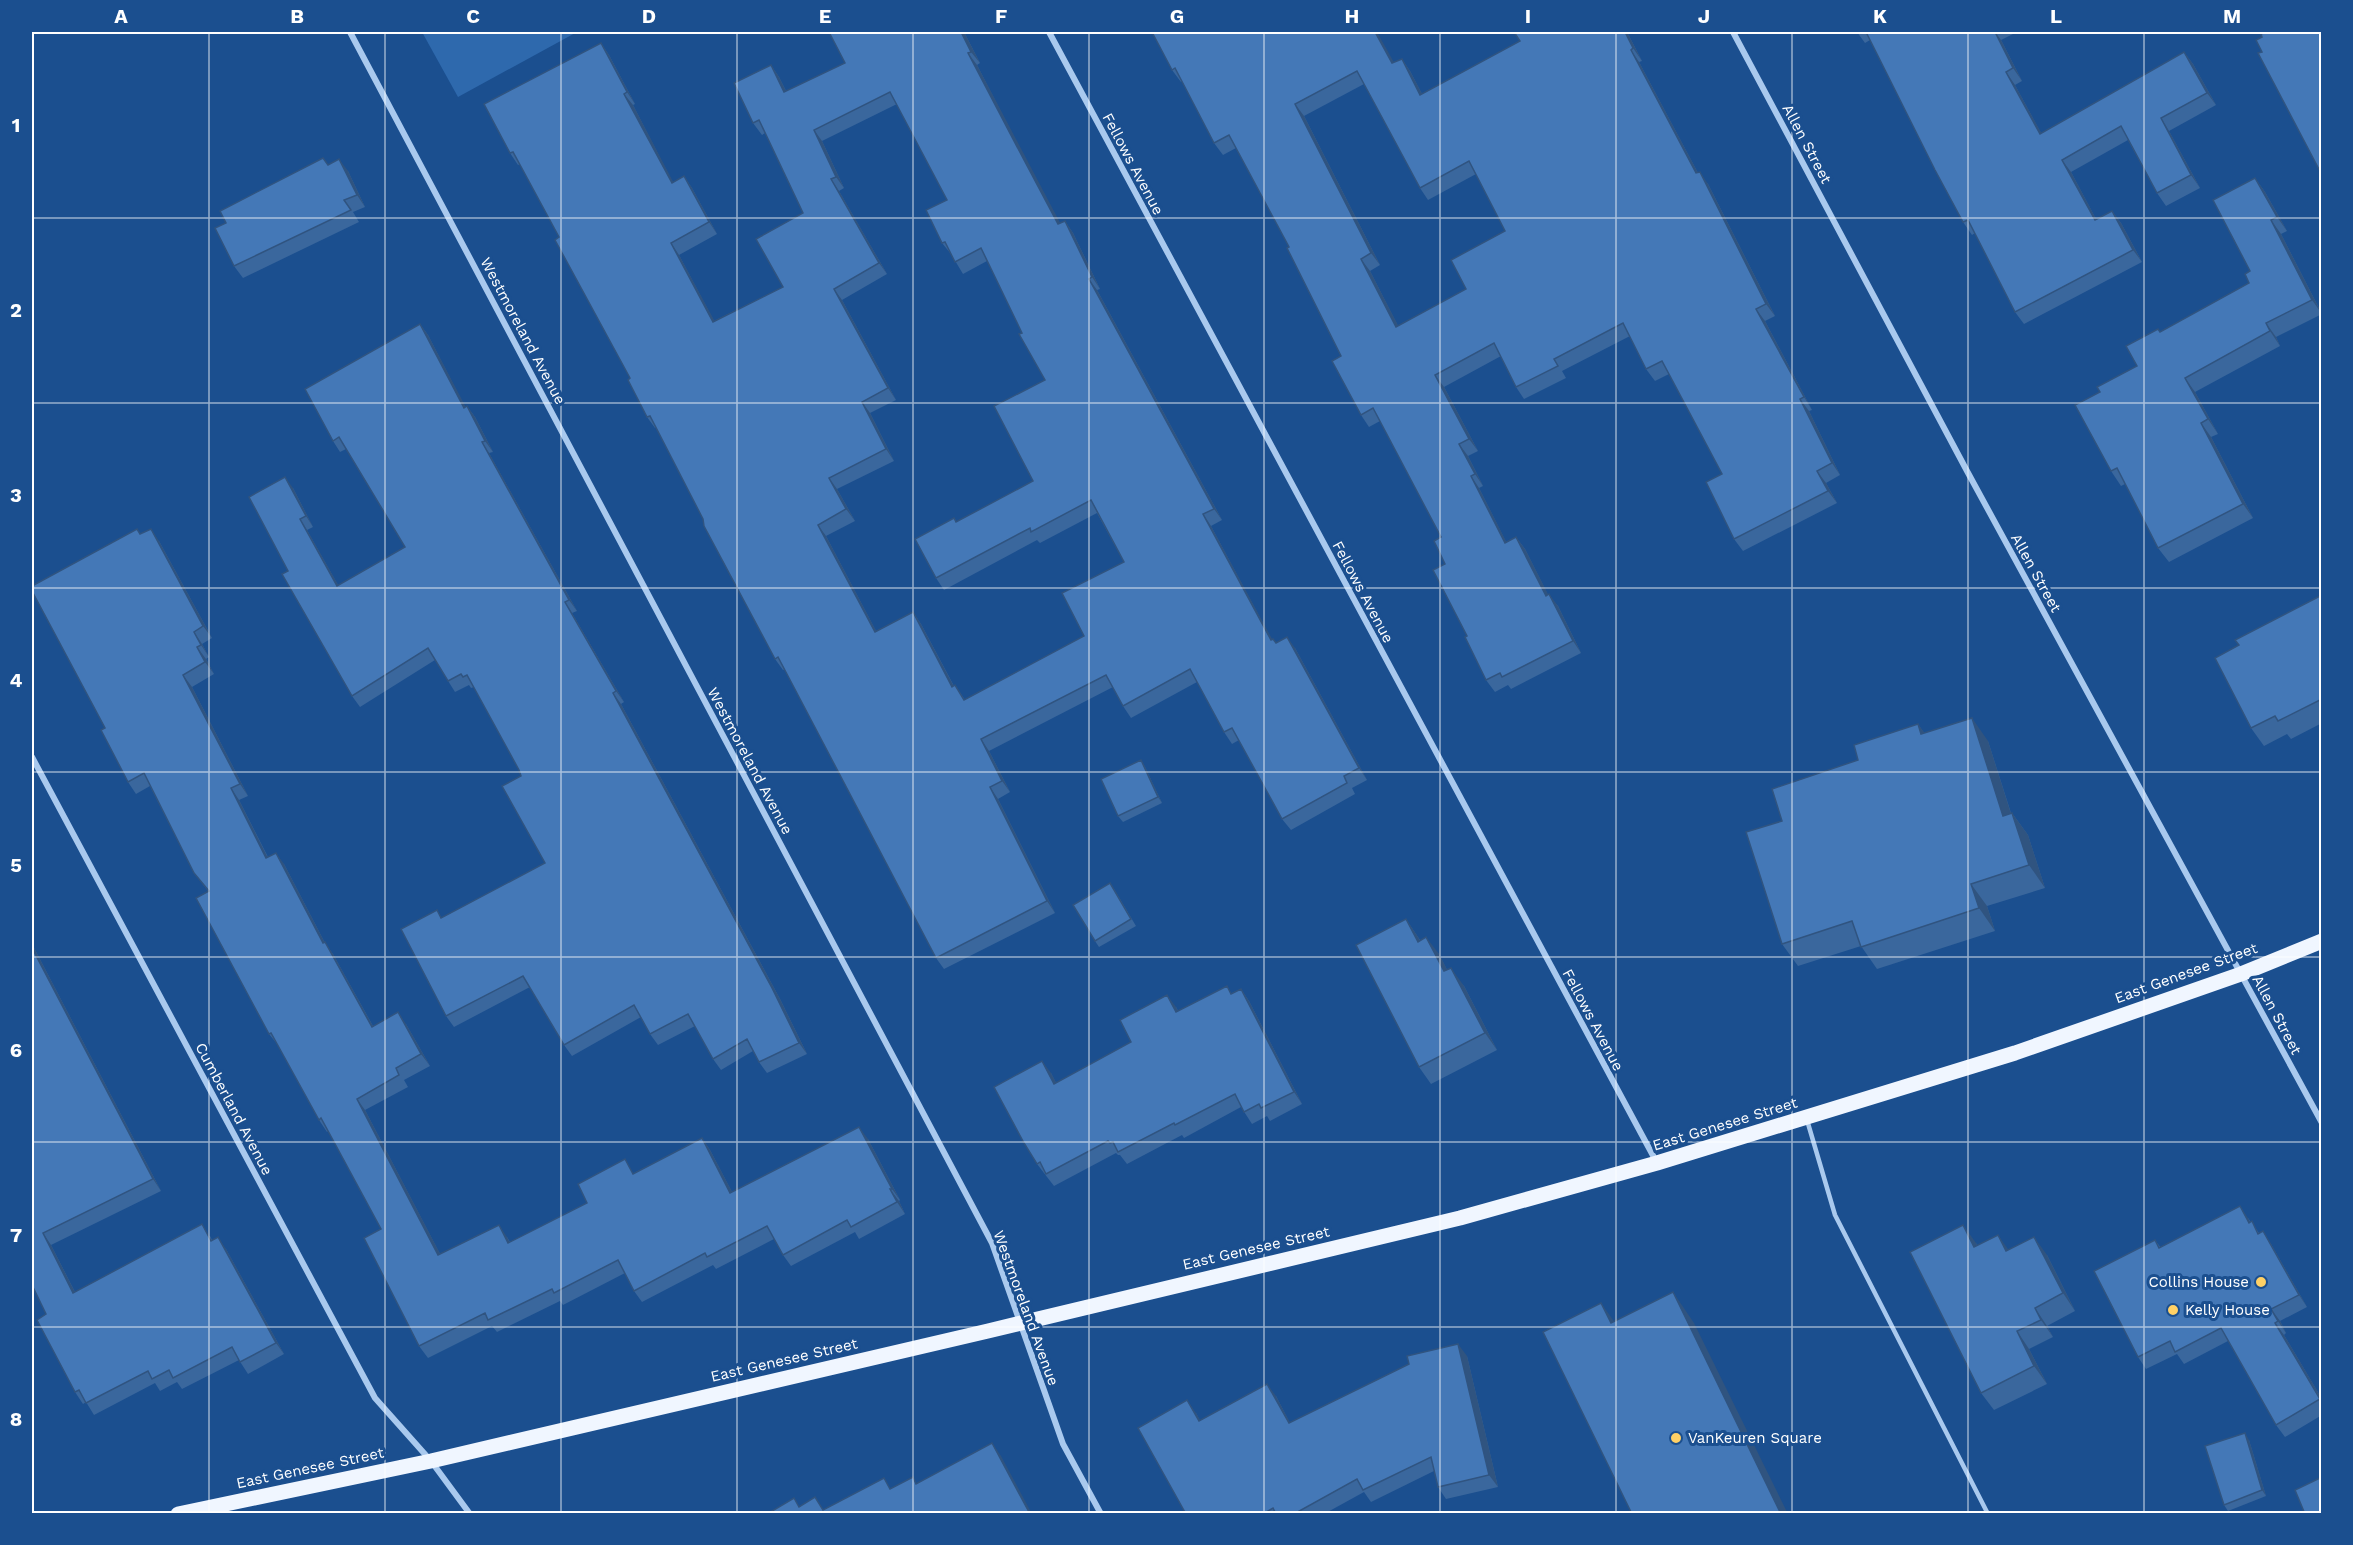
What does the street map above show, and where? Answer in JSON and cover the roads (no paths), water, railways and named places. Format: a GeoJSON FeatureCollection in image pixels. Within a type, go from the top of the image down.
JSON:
{"type":"FeatureCollection","features":[{"type":"Feature","properties":{"kind":"main road","name":"East Genesee Street"},"geometry":{"type":"LineString","coordinates":[[178,1514],[431,1461],[1460,1218],[1657,1163],[2015,1053],[2241,974],[2322,941]]}},
{"type":"Feature","properties":{"kind":"street","name":"Westmoreland Avenue"},"geometry":{"type":"LineString","coordinates":[[350,32],[992,1243],[1063,1444],[1101,1514]]}},
{"type":"Feature","properties":{"kind":"street","name":"Fellows Avenue"},"geometry":{"type":"LineString","coordinates":[[1049,32],[1657,1163]]}},
{"type":"Feature","properties":{"kind":"street","name":"Allen Street"},"geometry":{"type":"LineString","coordinates":[[1733,32],[1967,471],[2322,1123]]}},
{"type":"Feature","properties":{"kind":"street","name":"Cumberland Avenue"},"geometry":{"type":"LineString","coordinates":[[32,757],[375,1398],[431,1461],[470,1514]]}},
{"type":"Feature","properties":{"kind":"lane"},"geometry":{"type":"LineString","coordinates":[[1806,1118],[1835,1215],[1988,1514]]}},
{"type":"Feature","properties":{"kind":"place","name":"Collins House"},"geometry":{"type":"Point","coordinates":[2261,1282]}},
{"type":"Feature","properties":{"kind":"place","name":"Kelly House"},"geometry":{"type":"Point","coordinates":[2173,1310]}},
{"type":"Feature","properties":{"kind":"place","name":"VanKeuren Square"},"geometry":{"type":"Point","coordinates":[1676,1438]}}]}
